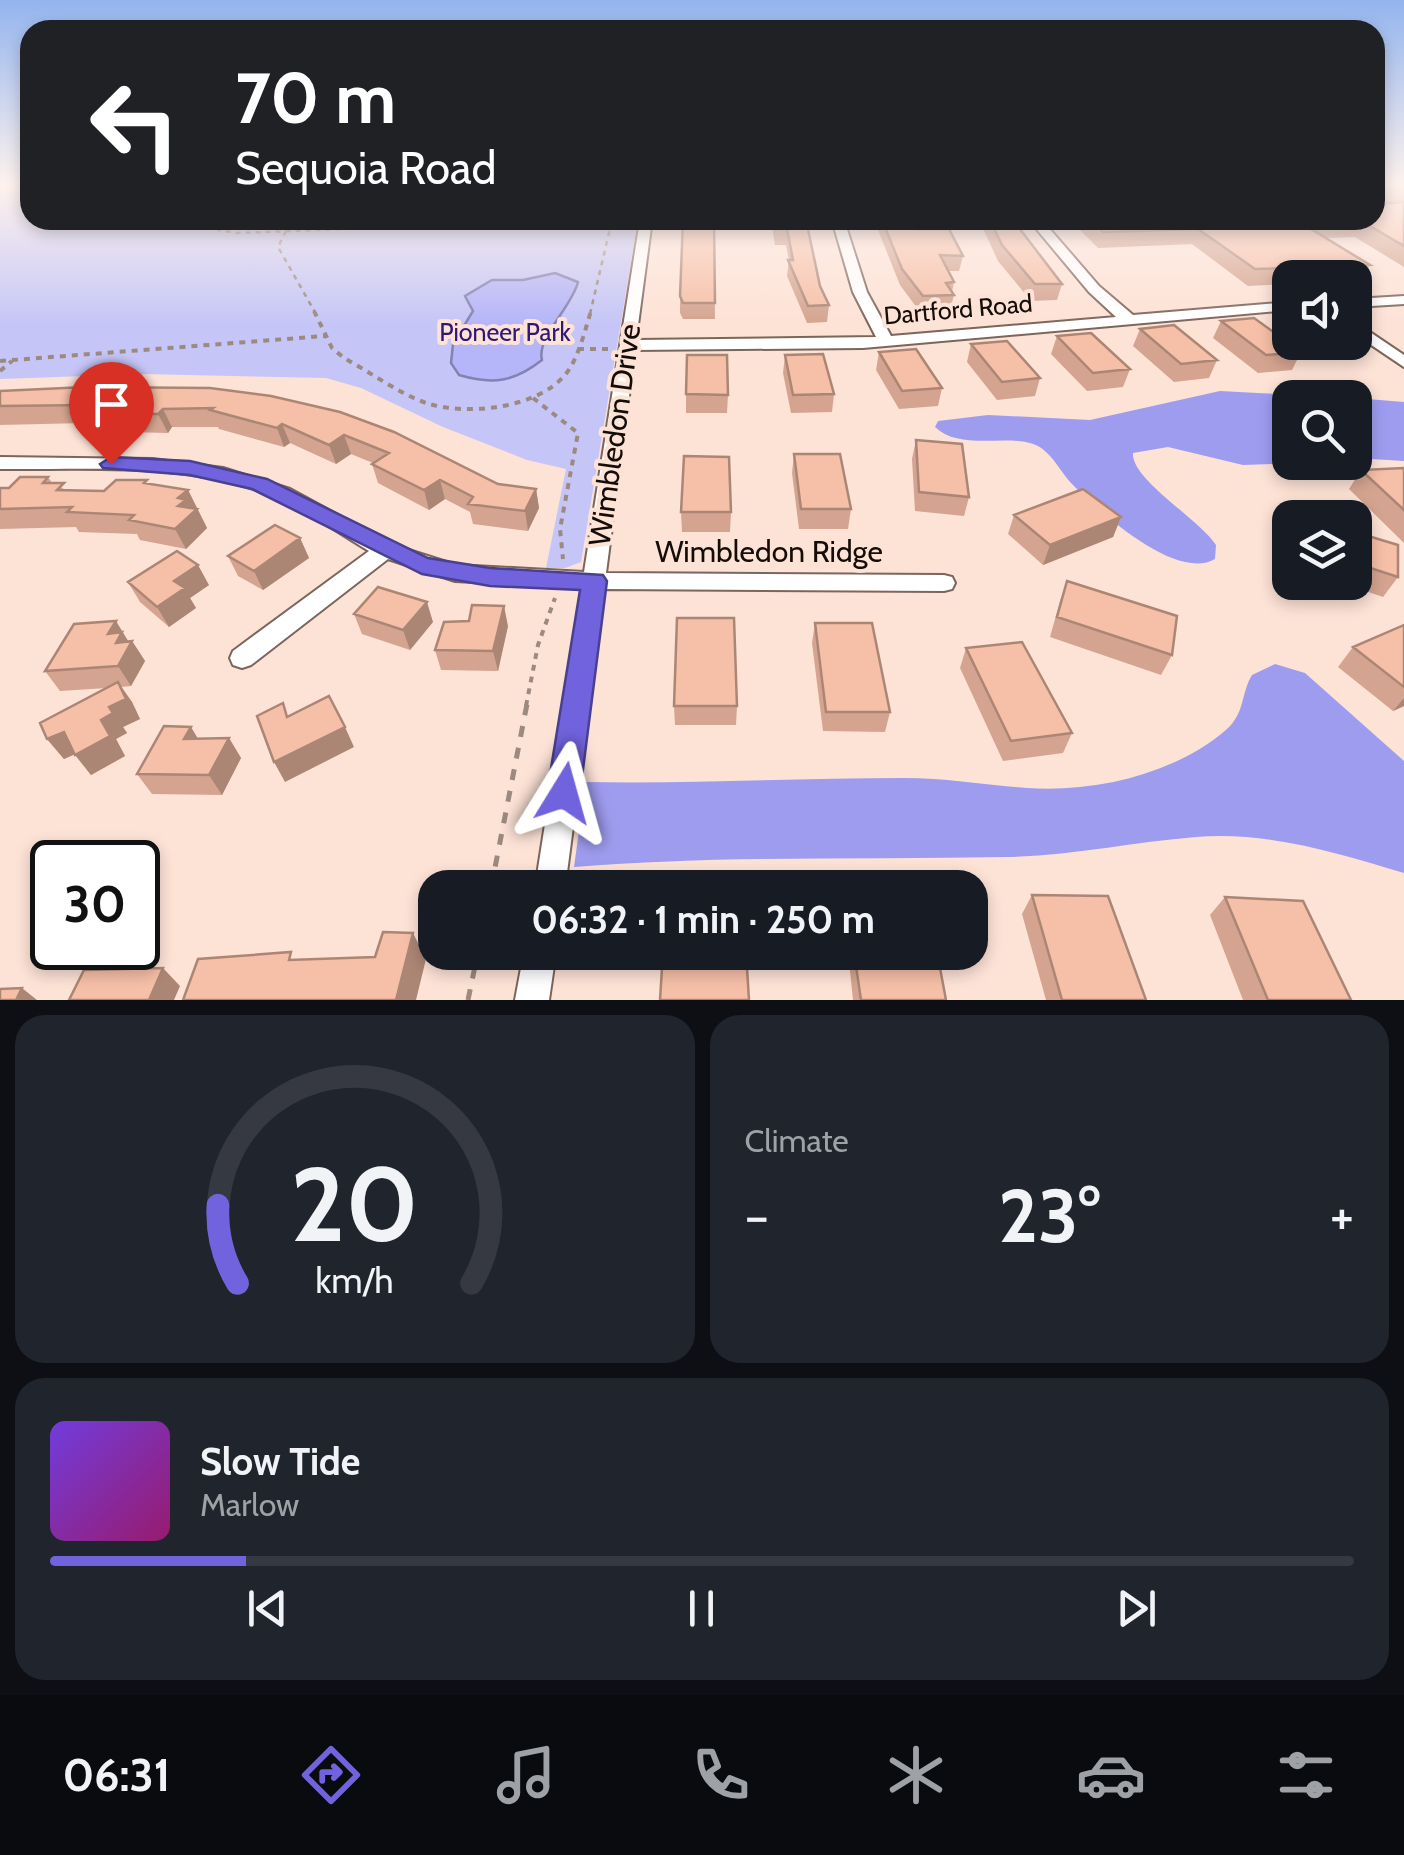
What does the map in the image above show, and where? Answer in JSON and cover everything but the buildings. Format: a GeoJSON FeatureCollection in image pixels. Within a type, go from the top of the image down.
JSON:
{"type":"FeatureCollection","features":[{"type":"Feature","properties":{"kind":"street","name":"Wimbledon Drive"},"geometry":{"type":"LineString","coordinates":[[553,870],[644,231]]}},
{"type":"Feature","properties":{"kind":"street"},"geometry":{"type":"LineString","coordinates":[[841,231],[860,292],[886,341]]}},
{"type":"Feature","properties":{"kind":"street"},"geometry":{"type":"LineString","coordinates":[[1044,231],[1094,289],[1128,319]]}},
{"type":"Feature","properties":{"kind":"street"},"geometry":{"type":"LineString","coordinates":[[1372,301],[1404,300]]}},
{"type":"Feature","properties":{"kind":"street","name":"Dartford Road"},"geometry":{"type":"LineString","coordinates":[[628,348],[886,341],[1272,307]]}},
{"type":"Feature","properties":{"kind":"street"},"geometry":{"type":"LineString","coordinates":[[1372,339],[1404,362]]}},
{"type":"Feature","properties":{"kind":"street","name":"Wimbledon Ridge"},"geometry":{"type":"LineString","coordinates":[[0,463],[153,465],[223,474],[283,493],[385,550],[455,573],[594,581],[944,583]]}},
{"type":"Feature","properties":{"kind":"street"},"geometry":{"type":"LineString","coordinates":[[242,658],[385,550]]}},
{"type":"Feature","properties":{"kind":"street"},"geometry":{"type":"LineString","coordinates":[[532,1000],[537,970]]}},
{"type":"Feature","properties":{"kind":"path"},"geometry":{"type":"LineString","coordinates":[[241,231],[318,231]]}},
{"type":"Feature","properties":{"kind":"path"},"geometry":{"type":"LineString","coordinates":[[286,232],[278,247],[302,285],[325,336],[344,358],[427,403],[480,410],[533,398],[568,372],[598,285],[610,231]]}},
{"type":"Feature","properties":{"kind":"path"},"geometry":{"type":"LineString","coordinates":[[0,361],[78,359],[325,336]]}},
{"type":"Feature","properties":{"kind":"path"},"geometry":{"type":"LineString","coordinates":[[578,349],[628,348]]}},
{"type":"Feature","properties":{"kind":"path"},"geometry":{"type":"LineString","coordinates":[[0,371],[12,361]]}},
{"type":"Feature","properties":{"kind":"path"},"geometry":{"type":"LineString","coordinates":[[494,870],[538,645],[550,620],[564,552],[560,529],[578,432],[533,398]]}},
{"type":"Feature","properties":{"kind":"path"},"geometry":{"type":"LineString","coordinates":[[468,1000],[474,970]]}},
{"type":"Feature","properties":{"kind":"green space","name":"Pioneer Park"},"geometry":{"type":"Polygon","coordinates":[[[0,231],[636,231],[581,562],[565,568],[546,568],[566,469],[527,460],[443,427],[361,388],[326,378],[142,374],[0,379],[0,231]]]}},
{"type":"Feature","properties":{"kind":"shaded area"},"geometry":{"type":"Polygon","coordinates":[[[555,273],[578,282],[544,342],[542,360],[503,380],[459,375],[451,363],[453,344],[473,311],[465,296],[492,280],[523,280],[555,273]]]}},
{"type":"Feature","properties":{"kind":"shaded area"},"geometry":{"type":"Polygon","coordinates":[[[1220,391],[1272,394],[1272,464],[1243,465],[1168,447],[1133,453],[1143,475],[1216,545],[1215,559],[1198,563],[1179,561],[1118,525],[1035,445],[961,439],[935,427],[938,421],[988,415],[1090,420],[1220,391]]]}},
{"type":"Feature","properties":{"kind":"shaded area"},"geometry":{"type":"Polygon","coordinates":[[[1372,399],[1404,402],[1404,461],[1372,459],[1372,399]]]}},
{"type":"Feature","properties":{"kind":"shaded area"},"geometry":{"type":"Polygon","coordinates":[[[1275,664],[1305,673],[1404,761],[1404,873],[1302,845],[1222,836],[1031,856],[736,859],[574,867],[582,809],[588,809],[589,798],[583,798],[585,782],[905,778],[1052,789],[1106,783],[1159,769],[1206,745],[1233,723],[1252,675],[1275,664]]]}},
{"type":"Feature","properties":{"kind":"route"},"geometry":{"type":"LineString","coordinates":[[111,464],[190,468],[259,484],[314,508],[385,550],[422,566],[490,577],[594,581],[564,793]]}}]}
